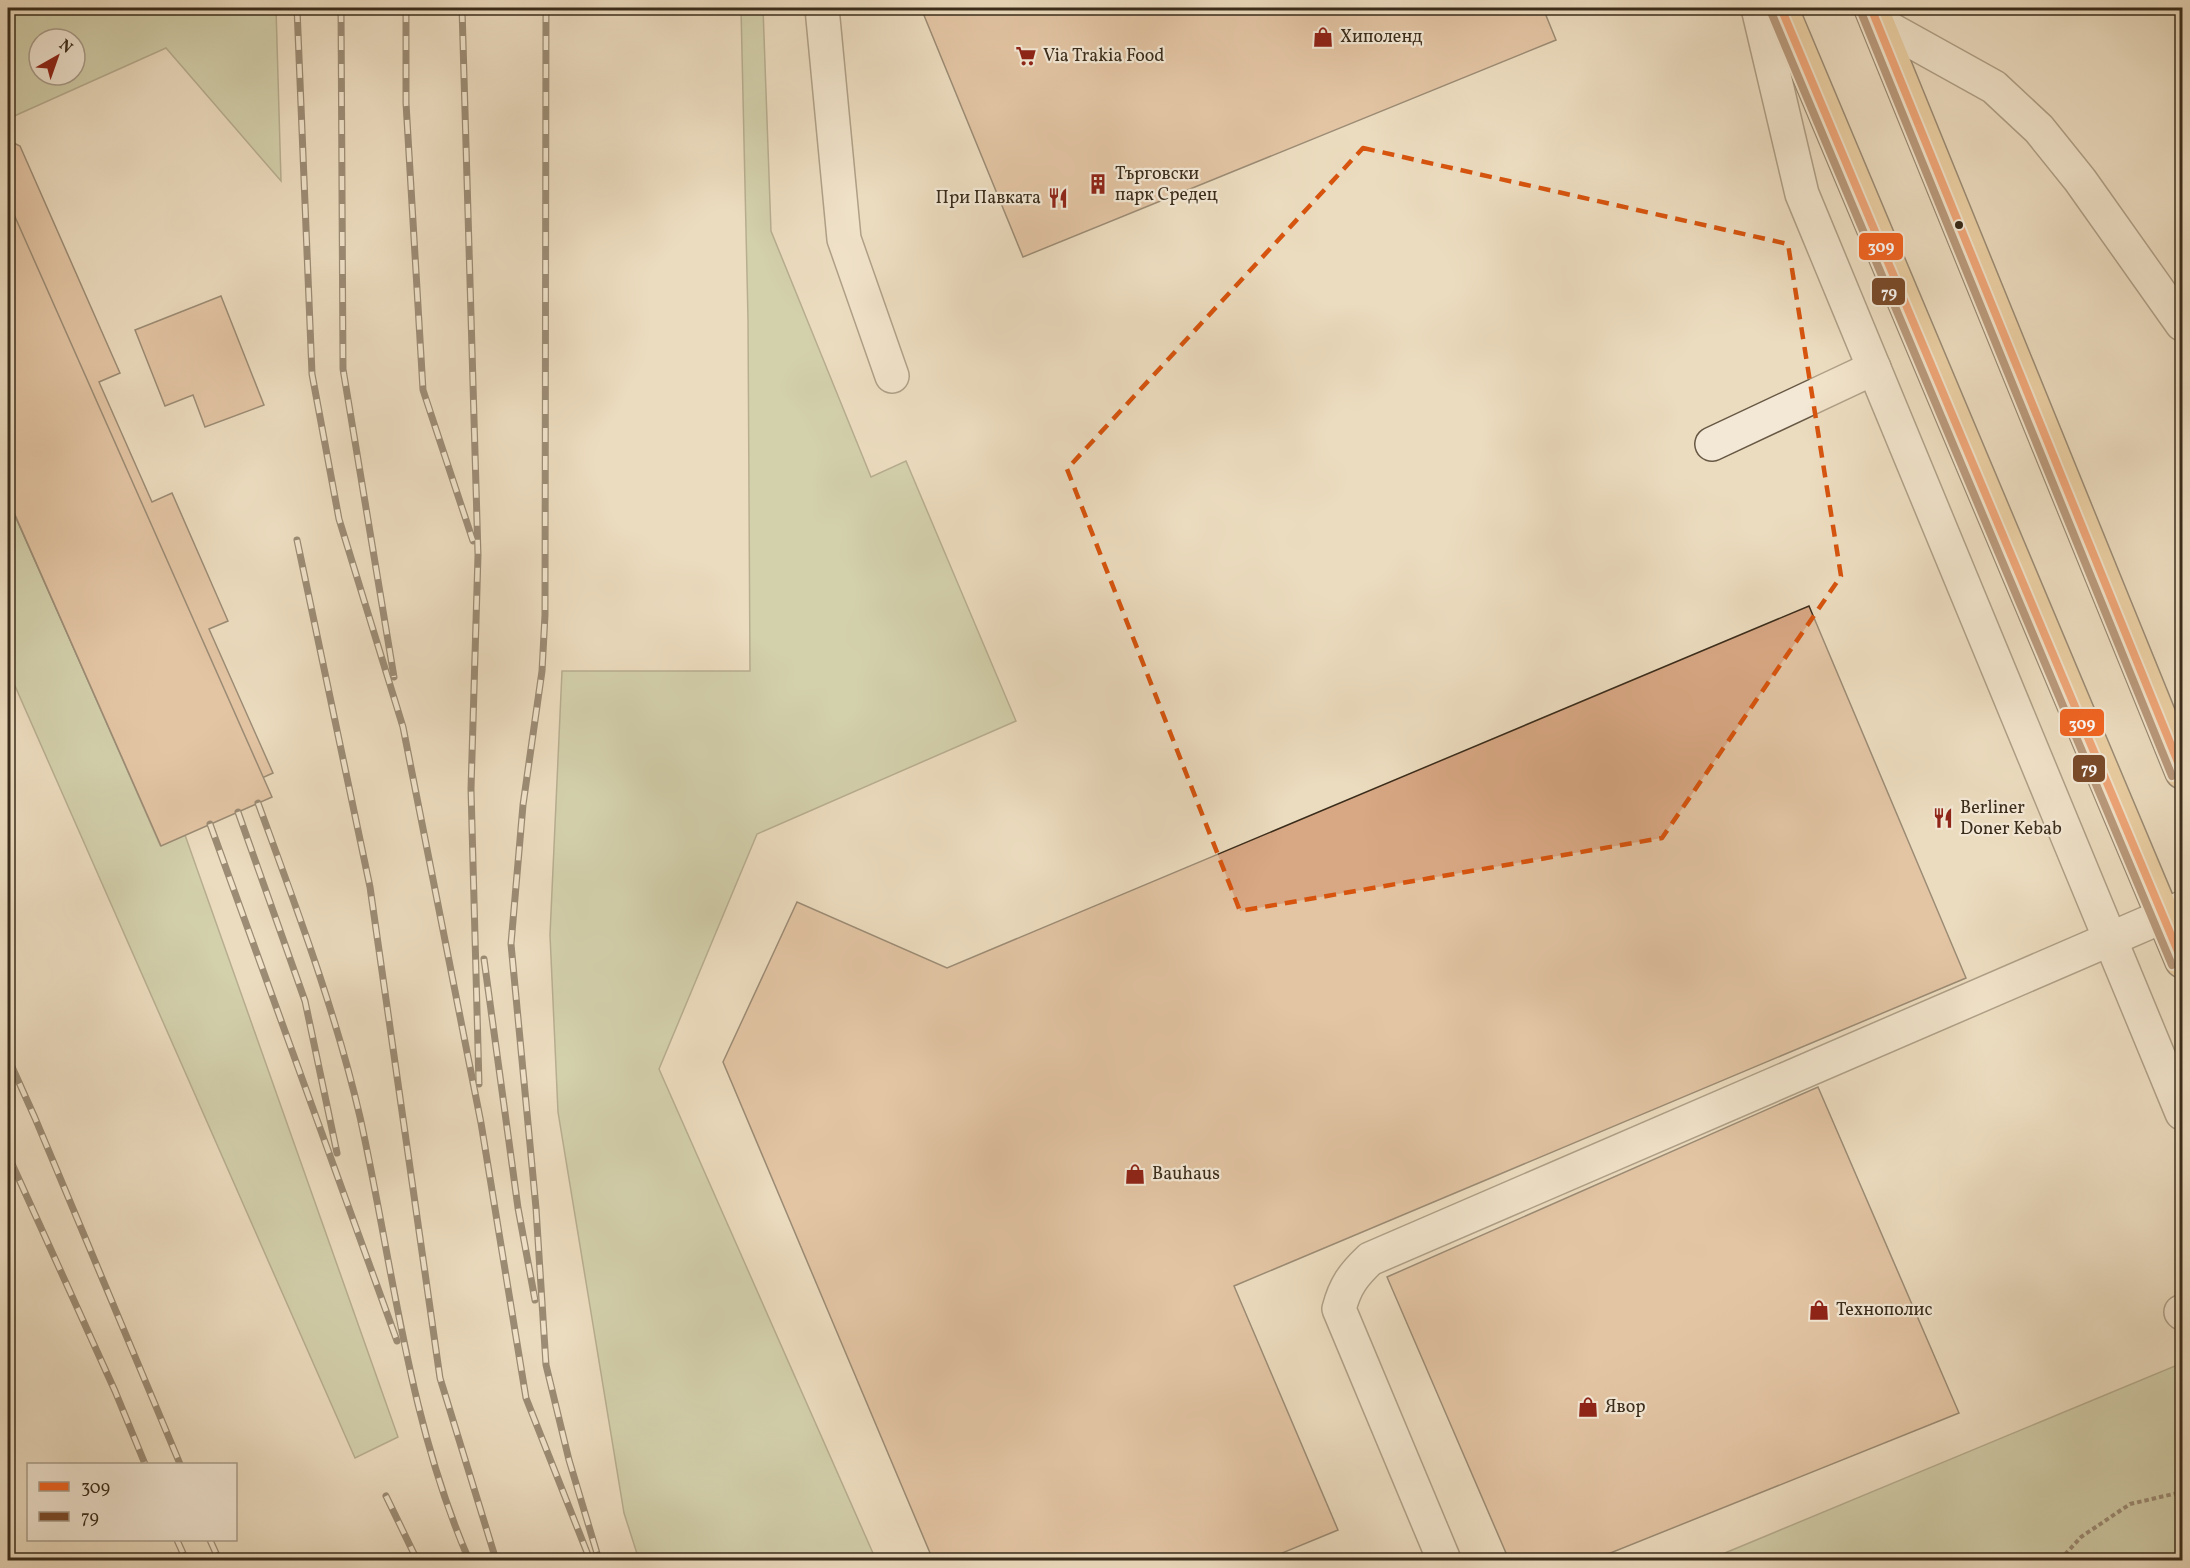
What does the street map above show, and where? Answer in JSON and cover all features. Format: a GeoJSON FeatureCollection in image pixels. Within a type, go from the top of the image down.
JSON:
{"type":"FeatureCollection","features":[{"type":"Feature","properties":{"kind":"main road"},"geometry":{"type":"LineString","coordinates":[[1781,8],[2173,912],[2182,961]]}},
{"type":"Feature","properties":{"kind":"main road"},"geometry":{"type":"LineString","coordinates":[[1874,15],[2182,772]]}},
{"type":"Feature","properties":{"kind":"street"},"geometry":{"type":"LineString","coordinates":[[822,8],[844,239],[892,376]]}},
{"type":"Feature","properties":{"kind":"street"},"geometry":{"type":"LineString","coordinates":[[1758,8],[1802,194],[2182,1113]]}},
{"type":"Feature","properties":{"kind":"street"},"geometry":{"type":"LineString","coordinates":[[1874,15],[1994,87],[2039,129],[2080,180],[2182,324]]}},
{"type":"Feature","properties":{"kind":"street"},"geometry":{"type":"LineString","coordinates":[[1712,444],[1874,368]]}},
{"type":"Feature","properties":{"kind":"street"},"geometry":{"type":"LineString","coordinates":[[1444,1560],[1339,1309],[1344,1289],[1352,1275],[1370,1259],[2173,912]]}},
{"type":"Feature","properties":{"kind":"path"},"geometry":{"type":"LineString","coordinates":[[2060,1560],[2081,1537],[2130,1504],[2182,1492]]}},
{"type":"Feature","properties":{"kind":"highlighted area"},"geometry":{"type":"Polygon","coordinates":[[[1363,148],[1788,244],[1841,576],[1662,838],[1240,911],[1067,469],[1363,148]]]}},
{"type":"Feature","properties":{"kind":"green space"},"geometry":{"type":"Polygon","coordinates":[[[8,8],[276,8],[281,181],[166,48],[87,83],[87,27],[27,27],[27,87],[79,87],[12,117],[8,113],[8,8]]]}},
{"type":"Feature","properties":{"kind":"green space"},"geometry":{"type":"Polygon","coordinates":[[[741,8],[763,8],[771,231],[871,477],[906,461],[1016,721],[757,834],[659,1069],[876,1560],[639,1560],[624,1513],[558,1112],[550,935],[562,671],[750,671],[748,319],[741,8]]]}},
{"type":"Feature","properties":{"kind":"green space"},"geometry":{"type":"Polygon","coordinates":[[[8,499],[160,845],[185,835],[398,1437],[355,1458],[8,670],[8,499]]]}},
{"type":"Feature","properties":{"kind":"green space"},"geometry":{"type":"Polygon","coordinates":[[[2182,1363],[2182,1560],[1708,1560],[2182,1363]]]}},
{"type":"Feature","properties":{"kind":"building","name":"Търговски парк Средец"},"geometry":{"type":"Polygon","coordinates":[[[921,8],[1543,8],[1556,40],[1023,257],[921,8]]]}},
{"type":"Feature","properties":{"kind":"building"},"geometry":{"type":"Polygon","coordinates":[[[8,140],[20,146],[120,373],[99,382],[152,502],[172,493],[228,621],[209,629],[273,773],[153,827],[8,500],[8,140]]]}},
{"type":"Feature","properties":{"kind":"building"},"geometry":{"type":"Polygon","coordinates":[[[8,201],[272,797],[161,846],[8,499],[8,201]]]}},
{"type":"Feature","properties":{"kind":"building"},"geometry":{"type":"Polygon","coordinates":[[[221,296],[264,405],[205,427],[193,395],[165,406],[135,330],[221,296]]]}},
{"type":"Feature","properties":{"kind":"building","name":"Bauhaus"},"geometry":{"type":"Polygon","coordinates":[[[1809,606],[1966,978],[1234,1286],[1338,1530],[1265,1560],[933,1560],[723,1062],[797,902],[947,968],[1809,606]]]}},
{"type":"Feature","properties":{"kind":"building"},"geometry":{"type":"Polygon","coordinates":[[[1818,1087],[1959,1413],[1593,1560],[1509,1560],[1387,1277],[1818,1087]]]}},
{"type":"Feature","properties":{"kind":"railway"},"geometry":{"type":"LineString","coordinates":[[297,8],[312,374],[339,519],[403,727],[481,1123],[526,1398],[590,1560]]}},
{"type":"Feature","properties":{"kind":"railway"},"geometry":{"type":"LineString","coordinates":[[341,8],[343,369],[394,677]]}},
{"type":"Feature","properties":{"kind":"railway"},"geometry":{"type":"LineString","coordinates":[[406,8],[406,103],[423,390],[473,541]]}},
{"type":"Feature","properties":{"kind":"railway"},"geometry":{"type":"LineString","coordinates":[[462,8],[478,555],[471,789],[479,1084]]}},
{"type":"Feature","properties":{"kind":"railway"},"geometry":{"type":"LineString","coordinates":[[546,8],[545,615],[542,671],[523,805],[511,944],[536,1208],[546,1365],[569,1460],[599,1560]]}},
{"type":"Feature","properties":{"kind":"railway"},"geometry":{"type":"LineString","coordinates":[[297,540],[370,887],[440,1378],[496,1560]]}},
{"type":"Feature","properties":{"kind":"railway"},"geometry":{"type":"LineString","coordinates":[[258,803],[314,959],[339,1037],[372,1173],[416,1398],[448,1507],[469,1560]]}},
{"type":"Feature","properties":{"kind":"railway"},"geometry":{"type":"LineString","coordinates":[[238,812],[305,1001],[337,1153]]}},
{"type":"Feature","properties":{"kind":"railway"},"geometry":{"type":"LineString","coordinates":[[210,824],[397,1341]]}},
{"type":"Feature","properties":{"kind":"railway"},"geometry":{"type":"LineString","coordinates":[[484,959],[518,1208],[535,1300]]}},
{"type":"Feature","properties":{"kind":"railway"},"geometry":{"type":"LineString","coordinates":[[8,1058],[180,1463]]}},
{"type":"Feature","properties":{"kind":"railway"},"geometry":{"type":"LineString","coordinates":[[8,1155],[115,1391],[145,1463]]}},
{"type":"Feature","properties":{"kind":"railway"},"geometry":{"type":"LineString","coordinates":[[386,1496],[417,1560]]}},
{"type":"Feature","properties":{"kind":"railway"},"geometry":{"type":"LineString","coordinates":[[177,1541],[186,1560]]}},
{"type":"Feature","properties":{"kind":"railway"},"geometry":{"type":"LineString","coordinates":[[210,1541],[219,1560]]}},
{"type":"Feature","properties":{"kind":"transit line","name":"309"},"geometry":{"type":"LineString","coordinates":[[1781,8],[2182,961]]}},
{"type":"Feature","properties":{"kind":"transit line","name":"309"},"geometry":{"type":"LineString","coordinates":[[1871,8],[2182,772]]}},
{"type":"Feature","properties":{"kind":"transit line","name":"79"},"geometry":{"type":"LineString","coordinates":[[1771,12],[2172,965]]}},
{"type":"Feature","properties":{"kind":"transit line","name":"79"},"geometry":{"type":"LineString","coordinates":[[1861,12],[2172,776]]}},
{"type":"Feature","properties":{"kind":"place","name":"Хиполенд"},"geometry":{"type":"Point","coordinates":[1323,37]}},
{"type":"Feature","properties":{"kind":"place","name":"Via Trakia Food"},"geometry":{"type":"Point","coordinates":[1026,56]}},
{"type":"Feature","properties":{"kind":"place","name":"Търговски парк Средец"},"geometry":{"type":"Point","coordinates":[1098,184]}},
{"type":"Feature","properties":{"kind":"place","name":"При Павката"},"geometry":{"type":"Point","coordinates":[1058,198]}},
{"type":"Feature","properties":{"kind":"place","name":"Berliner Doner Kebab"},"geometry":{"type":"Point","coordinates":[1943,818]}},
{"type":"Feature","properties":{"kind":"place","name":"Bauhaus"},"geometry":{"type":"Point","coordinates":[1135,1174]}},
{"type":"Feature","properties":{"kind":"place","name":"Технополис"},"geometry":{"type":"Point","coordinates":[1819,1310]}},
{"type":"Feature","properties":{"kind":"place","name":"Явор"},"geometry":{"type":"Point","coordinates":[1588,1407]}}]}
